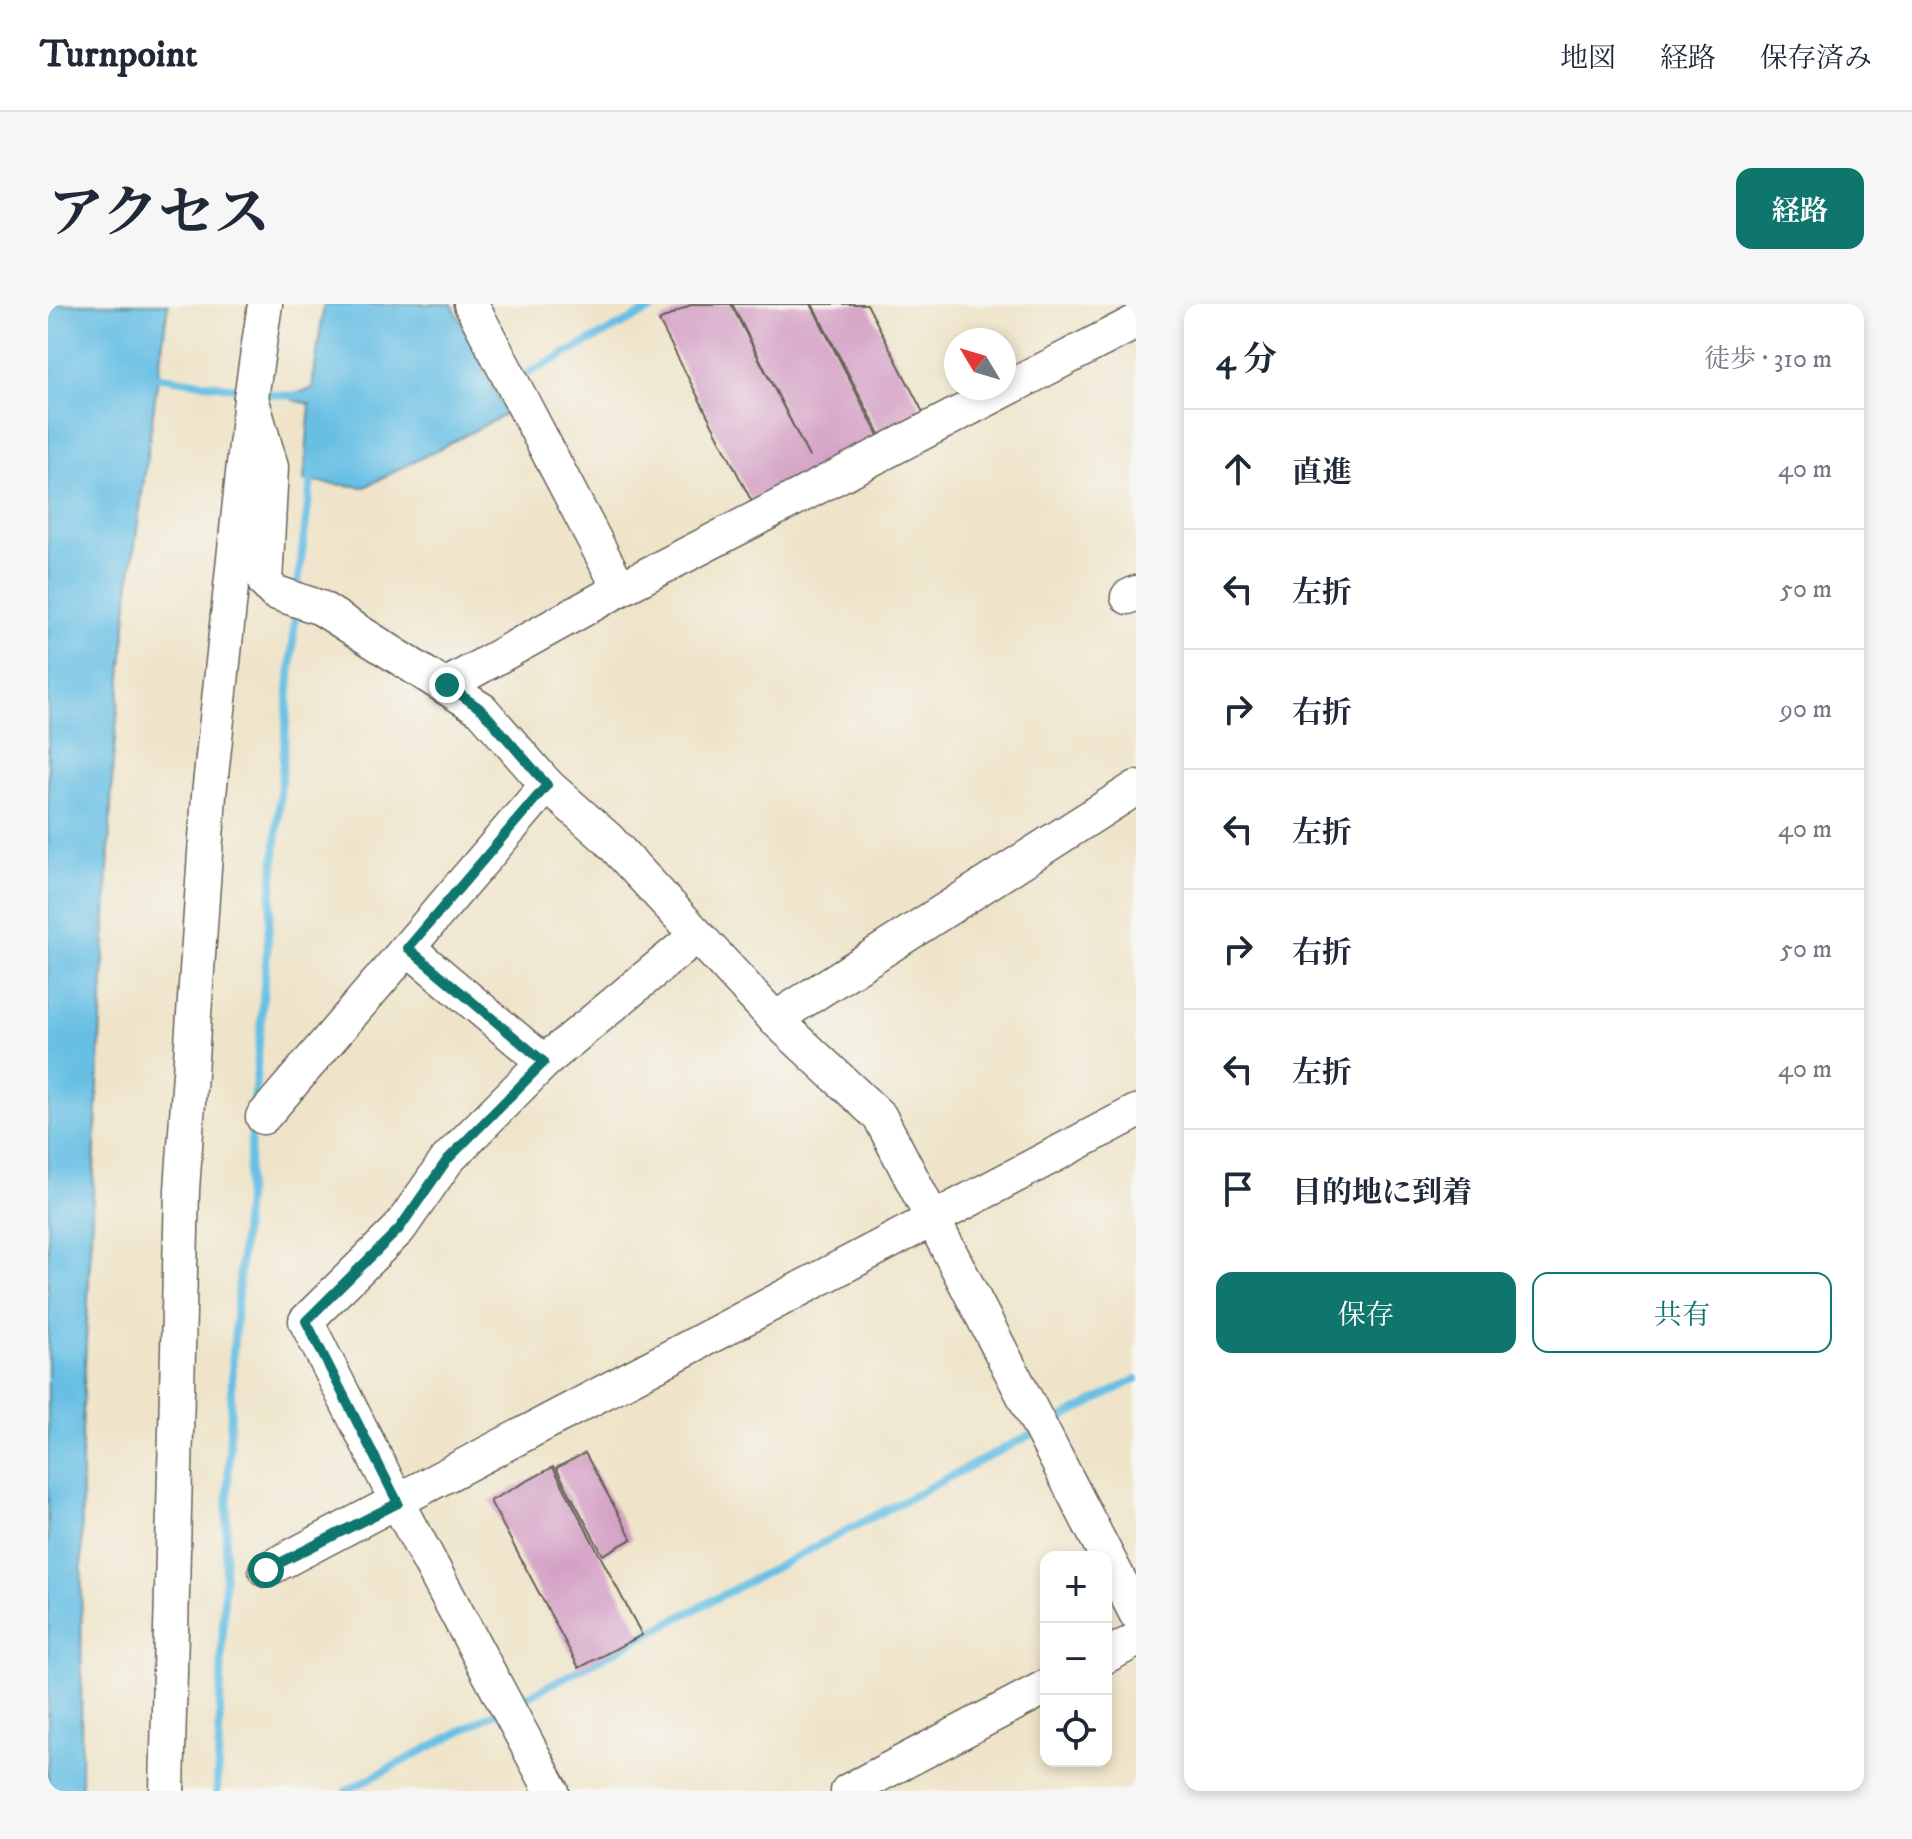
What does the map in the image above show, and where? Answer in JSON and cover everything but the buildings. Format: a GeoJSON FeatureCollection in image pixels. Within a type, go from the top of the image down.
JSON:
{"type":"FeatureCollection","features":[{"type":"Feature","properties":{"kind":"street"},"geometry":{"type":"LineString","coordinates":[[167,1791],[182,1190],[209,795],[251,398],[265,304]]}},
{"type":"Feature","properties":{"kind":"street"},"geometry":{"type":"LineString","coordinates":[[471,304],[620,589]]}},
{"type":"Feature","properties":{"kind":"street"},"geometry":{"type":"LineString","coordinates":[[447,685],[620,589],[1136,322]]}},
{"type":"Feature","properties":{"kind":"street"},"geometry":{"type":"LineString","coordinates":[[251,398],[271,467],[265,582],[274,592],[321,608],[482,710],[547,785],[608,839],[775,1019],[880,1117],[1136,1613]]}},
{"type":"Feature","properties":{"kind":"street"},"geometry":{"type":"LineString","coordinates":[[263,1117],[547,785]]}},
{"type":"Feature","properties":{"kind":"street"},"geometry":{"type":"LineString","coordinates":[[775,1019],[1136,788]]}},
{"type":"Feature","properties":{"kind":"street"},"geometry":{"type":"LineString","coordinates":[[552,1791],[398,1503],[306,1321],[399,1229],[447,1160],[544,1062],[696,936]]}},
{"type":"Feature","properties":{"kind":"street"},"geometry":{"type":"LineString","coordinates":[[408,948],[544,1062]]}},
{"type":"Feature","properties":{"kind":"street"},"geometry":{"type":"LineString","coordinates":[[266,1570],[936,1221],[1136,1112]]}},
{"type":"Feature","properties":{"kind":"street"},"geometry":{"type":"LineString","coordinates":[[1112,1653],[1136,1640]]}},
{"type":"Feature","properties":{"kind":"street"},"geometry":{"type":"LineString","coordinates":[[848,1791],[1040,1690]]}},
{"type":"Feature","properties":{"kind":"water"},"geometry":{"type":"Polygon","coordinates":[[[48,304],[168,304],[130,581],[113,761],[82,1430],[81,1791],[48,1791],[48,304]]]}},
{"type":"Feature","properties":{"kind":"water"},"geometry":{"type":"Polygon","coordinates":[[[324,304],[452,304],[506,414],[365,487],[304,481],[310,404],[293,400],[294,394],[312,389],[324,304]]]}},
{"type":"Feature","properties":{"kind":"waterway"},"geometry":{"type":"LineString","coordinates":[[523,376],[661,304]]}},
{"type":"Feature","properties":{"kind":"waterway"},"geometry":{"type":"LineString","coordinates":[[147,375],[237,388]]}},
{"type":"Feature","properties":{"kind":"waterway"},"geometry":{"type":"LineString","coordinates":[[269,394],[304,397]]}},
{"type":"Feature","properties":{"kind":"waterway"},"geometry":{"type":"LineString","coordinates":[[297,593],[311,481]]}},
{"type":"Feature","properties":{"kind":"waterway"},"geometry":{"type":"LineString","coordinates":[[217,1791],[233,1352],[296,607]]}},
{"type":"Feature","properties":{"kind":"waterway"},"geometry":{"type":"LineString","coordinates":[[1049,1425],[1136,1379]]}},
{"type":"Feature","properties":{"kind":"waterway"},"geometry":{"type":"LineString","coordinates":[[513,1704],[1034,1433]]}},
{"type":"Feature","properties":{"kind":"waterway"},"geometry":{"type":"LineString","coordinates":[[346,1791],[501,1710]]}},
{"type":"Feature","properties":{"kind":"route"},"geometry":{"type":"LineString","coordinates":[[266,1570],[398,1503],[306,1321],[399,1229],[447,1160],[544,1062],[408,948],[547,785],[482,710],[447,685]]}}]}
